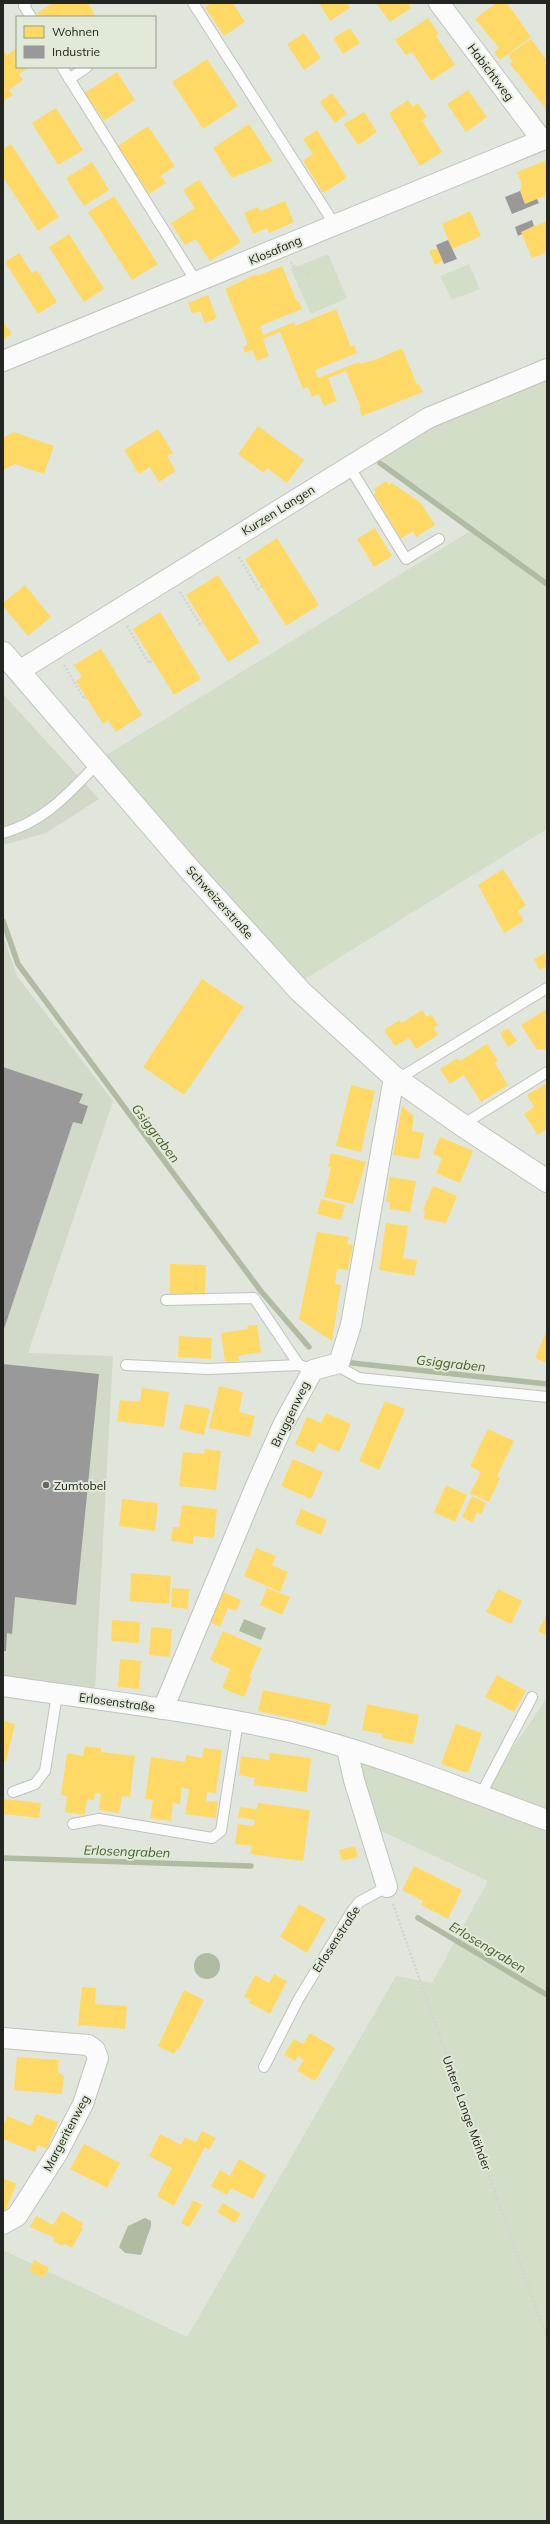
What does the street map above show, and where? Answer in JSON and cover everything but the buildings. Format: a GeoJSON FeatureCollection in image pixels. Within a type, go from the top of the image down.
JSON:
{"type":"FeatureCollection","features":[{"type":"Feature","properties":{"kind":"street","name":"Habichtweg"},"geometry":{"type":"LineString","coordinates":[[439,3],[545,139]]}},
{"type":"Feature","properties":{"kind":"street","name":"Klosafang"},"geometry":{"type":"LineString","coordinates":[[3,361],[197,283],[545,139]]}},
{"type":"Feature","properties":{"kind":"street","name":"Kurzen Langen"},"geometry":{"type":"LineString","coordinates":[[19,671],[228,540],[428,418],[547,369]]}},
{"type":"Feature","properties":{"kind":"street","name":"Schweizerstraße"},"geometry":{"type":"LineString","coordinates":[[3,653],[97,764],[300,991],[396,1078],[462,1125],[547,1180]]}},
{"type":"Feature","properties":{"kind":"street"},"geometry":{"type":"LineString","coordinates":[[339,1363],[351,1325],[396,1078]]}},
{"type":"Feature","properties":{"kind":"street","name":"Bruggenweg"},"geometry":{"type":"LineString","coordinates":[[163,1709],[265,1467],[300,1392],[306,1367],[339,1363]]}},
{"type":"Feature","properties":{"kind":"street","name":"Erlosenstraße"},"geometry":{"type":"LineString","coordinates":[[3,1686],[238,1721],[291,1733],[347,1749],[547,1820]]}},
{"type":"Feature","properties":{"kind":"street"},"geometry":{"type":"LineString","coordinates":[[347,1749],[354,1780],[387,1887]]}},
{"type":"Feature","properties":{"kind":"street","name":"Margeritenweg"},"geometry":{"type":"LineString","coordinates":[[3,2038],[88,2045],[94,2050],[98,2058],[83,2104],[58,2152],[17,2216],[3,2224]]}},
{"type":"Feature","properties":{"kind":"lane"},"geometry":{"type":"LineString","coordinates":[[26,3],[24,6],[30,16]]}},
{"type":"Feature","properties":{"kind":"lane"},"geometry":{"type":"LineString","coordinates":[[193,3],[335,225]]}},
{"type":"Feature","properties":{"kind":"lane"},"geometry":{"type":"LineString","coordinates":[[63,68],[197,283]]}},
{"type":"Feature","properties":{"kind":"lane"},"geometry":{"type":"LineString","coordinates":[[69,79],[85,68]]}},
{"type":"Feature","properties":{"kind":"lane"},"geometry":{"type":"LineString","coordinates":[[349,466],[406,559],[439,539]]}},
{"type":"Feature","properties":{"kind":"lane"},"geometry":{"type":"LineString","coordinates":[[3,833],[32,822],[58,804],[97,764]]}},
{"type":"Feature","properties":{"kind":"lane"},"geometry":{"type":"LineString","coordinates":[[396,1078],[547,988]]}},
{"type":"Feature","properties":{"kind":"lane"},"geometry":{"type":"LineString","coordinates":[[462,1125],[547,1072]]}},
{"type":"Feature","properties":{"kind":"lane"},"geometry":{"type":"LineString","coordinates":[[166,1300],[254,1298],[306,1367]]}},
{"type":"Feature","properties":{"kind":"lane"},"geometry":{"type":"LineString","coordinates":[[339,1363],[343,1369],[359,1378],[547,1397]]}},
{"type":"Feature","properties":{"kind":"lane"},"geometry":{"type":"LineString","coordinates":[[126,1365],[208,1370],[306,1367]]}},
{"type":"Feature","properties":{"kind":"lane"},"geometry":{"type":"LineString","coordinates":[[13,1792],[35,1784],[45,1771],[57,1694]]}},
{"type":"Feature","properties":{"kind":"lane"},"geometry":{"type":"LineString","coordinates":[[480,1796],[532,1697]]}},
{"type":"Feature","properties":{"kind":"lane"},"geometry":{"type":"LineString","coordinates":[[72,1824],[99,1819],[212,1838],[222,1831],[238,1721]]}},
{"type":"Feature","properties":{"kind":"lane","name":"Erlosenstraße"},"geometry":{"type":"LineString","coordinates":[[264,2066],[298,2000],[350,1914],[359,1902],[387,1887]]}},
{"type":"Feature","properties":{"kind":"path"},"geometry":{"type":"LineString","coordinates":[[228,540],[258,589],[262,586]]}},
{"type":"Feature","properties":{"kind":"path"},"geometry":{"type":"LineString","coordinates":[[170,576],[200,624],[203,622]]}},
{"type":"Feature","properties":{"kind":"path"},"geometry":{"type":"LineString","coordinates":[[117,610],[149,663],[152,661]]}},
{"type":"Feature","properties":{"kind":"path"},"geometry":{"type":"LineString","coordinates":[[54,649],[84,699],[86,697]]}},
{"type":"Feature","properties":{"kind":"path","name":"Untere Lange Mähder"},"geometry":{"type":"LineString","coordinates":[[387,1887],[547,2339]]}},
{"type":"Feature","properties":{"kind":"shaded area"},"geometry":{"type":"Polygon","coordinates":[[[328,254],[347,298],[311,314],[291,269],[328,254]]]}},
{"type":"Feature","properties":{"kind":"shaded area"},"geometry":{"type":"Polygon","coordinates":[[[469,264],[480,289],[452,300],[440,276],[469,264]]]}},
{"type":"Feature","properties":{"kind":"shaded area"},"geometry":{"type":"Polygon","coordinates":[[[547,373],[547,829],[300,982],[100,759],[469,532],[373,452],[547,373]]]}},
{"type":"Feature","properties":{"kind":"shaded area"},"geometry":{"type":"Polygon","coordinates":[[[3,694],[99,799],[46,833],[3,845],[3,694]]]}},
{"type":"Feature","properties":{"kind":"shaded area"},"geometry":{"type":"Polygon","coordinates":[[[3,936],[17,976],[113,1101],[28,1353],[113,1356],[95,1690],[3,1675],[3,936]]]}},
{"type":"Feature","properties":{"kind":"shaded area"},"geometry":{"type":"Polygon","coordinates":[[[244,1619],[266,1628],[261,1640],[239,1631],[244,1619]]]}},
{"type":"Feature","properties":{"kind":"shaded area"},"geometry":{"type":"Polygon","coordinates":[[[547,1698],[547,2521],[3,2521],[3,2250],[187,2337],[396,1976],[432,1983],[488,1881],[379,1830],[358,1761],[480,1796],[547,1698]]]}},
{"type":"Feature","properties":{"kind":"shaded area"},"geometry":{"type":"Polygon","coordinates":[[[207,1953],[216,1957],[220,1966],[216,1975],[207,1979],[198,1975],[194,1966],[198,1957],[207,1953]]]}},
{"type":"Feature","properties":{"kind":"shaded area"},"geometry":{"type":"Polygon","coordinates":[[[145,2218],[151,2221],[151,2226],[141,2255],[125,2253],[119,2247],[128,2226],[145,2218]]]}},
{"type":"Feature","properties":{"kind":"waterway"},"geometry":{"type":"LineString","coordinates":[[380,463],[547,584]]}},
{"type":"Feature","properties":{"kind":"waterway","name":"Gsiggraben"},"geometry":{"type":"LineString","coordinates":[[3,921],[18,964],[260,1290],[309,1347]]}},
{"type":"Feature","properties":{"kind":"waterway","name":"Gsiggraben"},"geometry":{"type":"LineString","coordinates":[[352,1363],[547,1384]]}},
{"type":"Feature","properties":{"kind":"waterway","name":"Erlosengraben"},"geometry":{"type":"LineString","coordinates":[[3,1858],[251,1866]]}},
{"type":"Feature","properties":{"kind":"waterway","name":"Erlosengraben"},"geometry":{"type":"LineString","coordinates":[[418,1918],[547,1995]]}},
{"type":"Feature","properties":{"kind":"place","name":"Zumtobel"},"geometry":{"type":"Point","coordinates":[46,1485]}}]}
